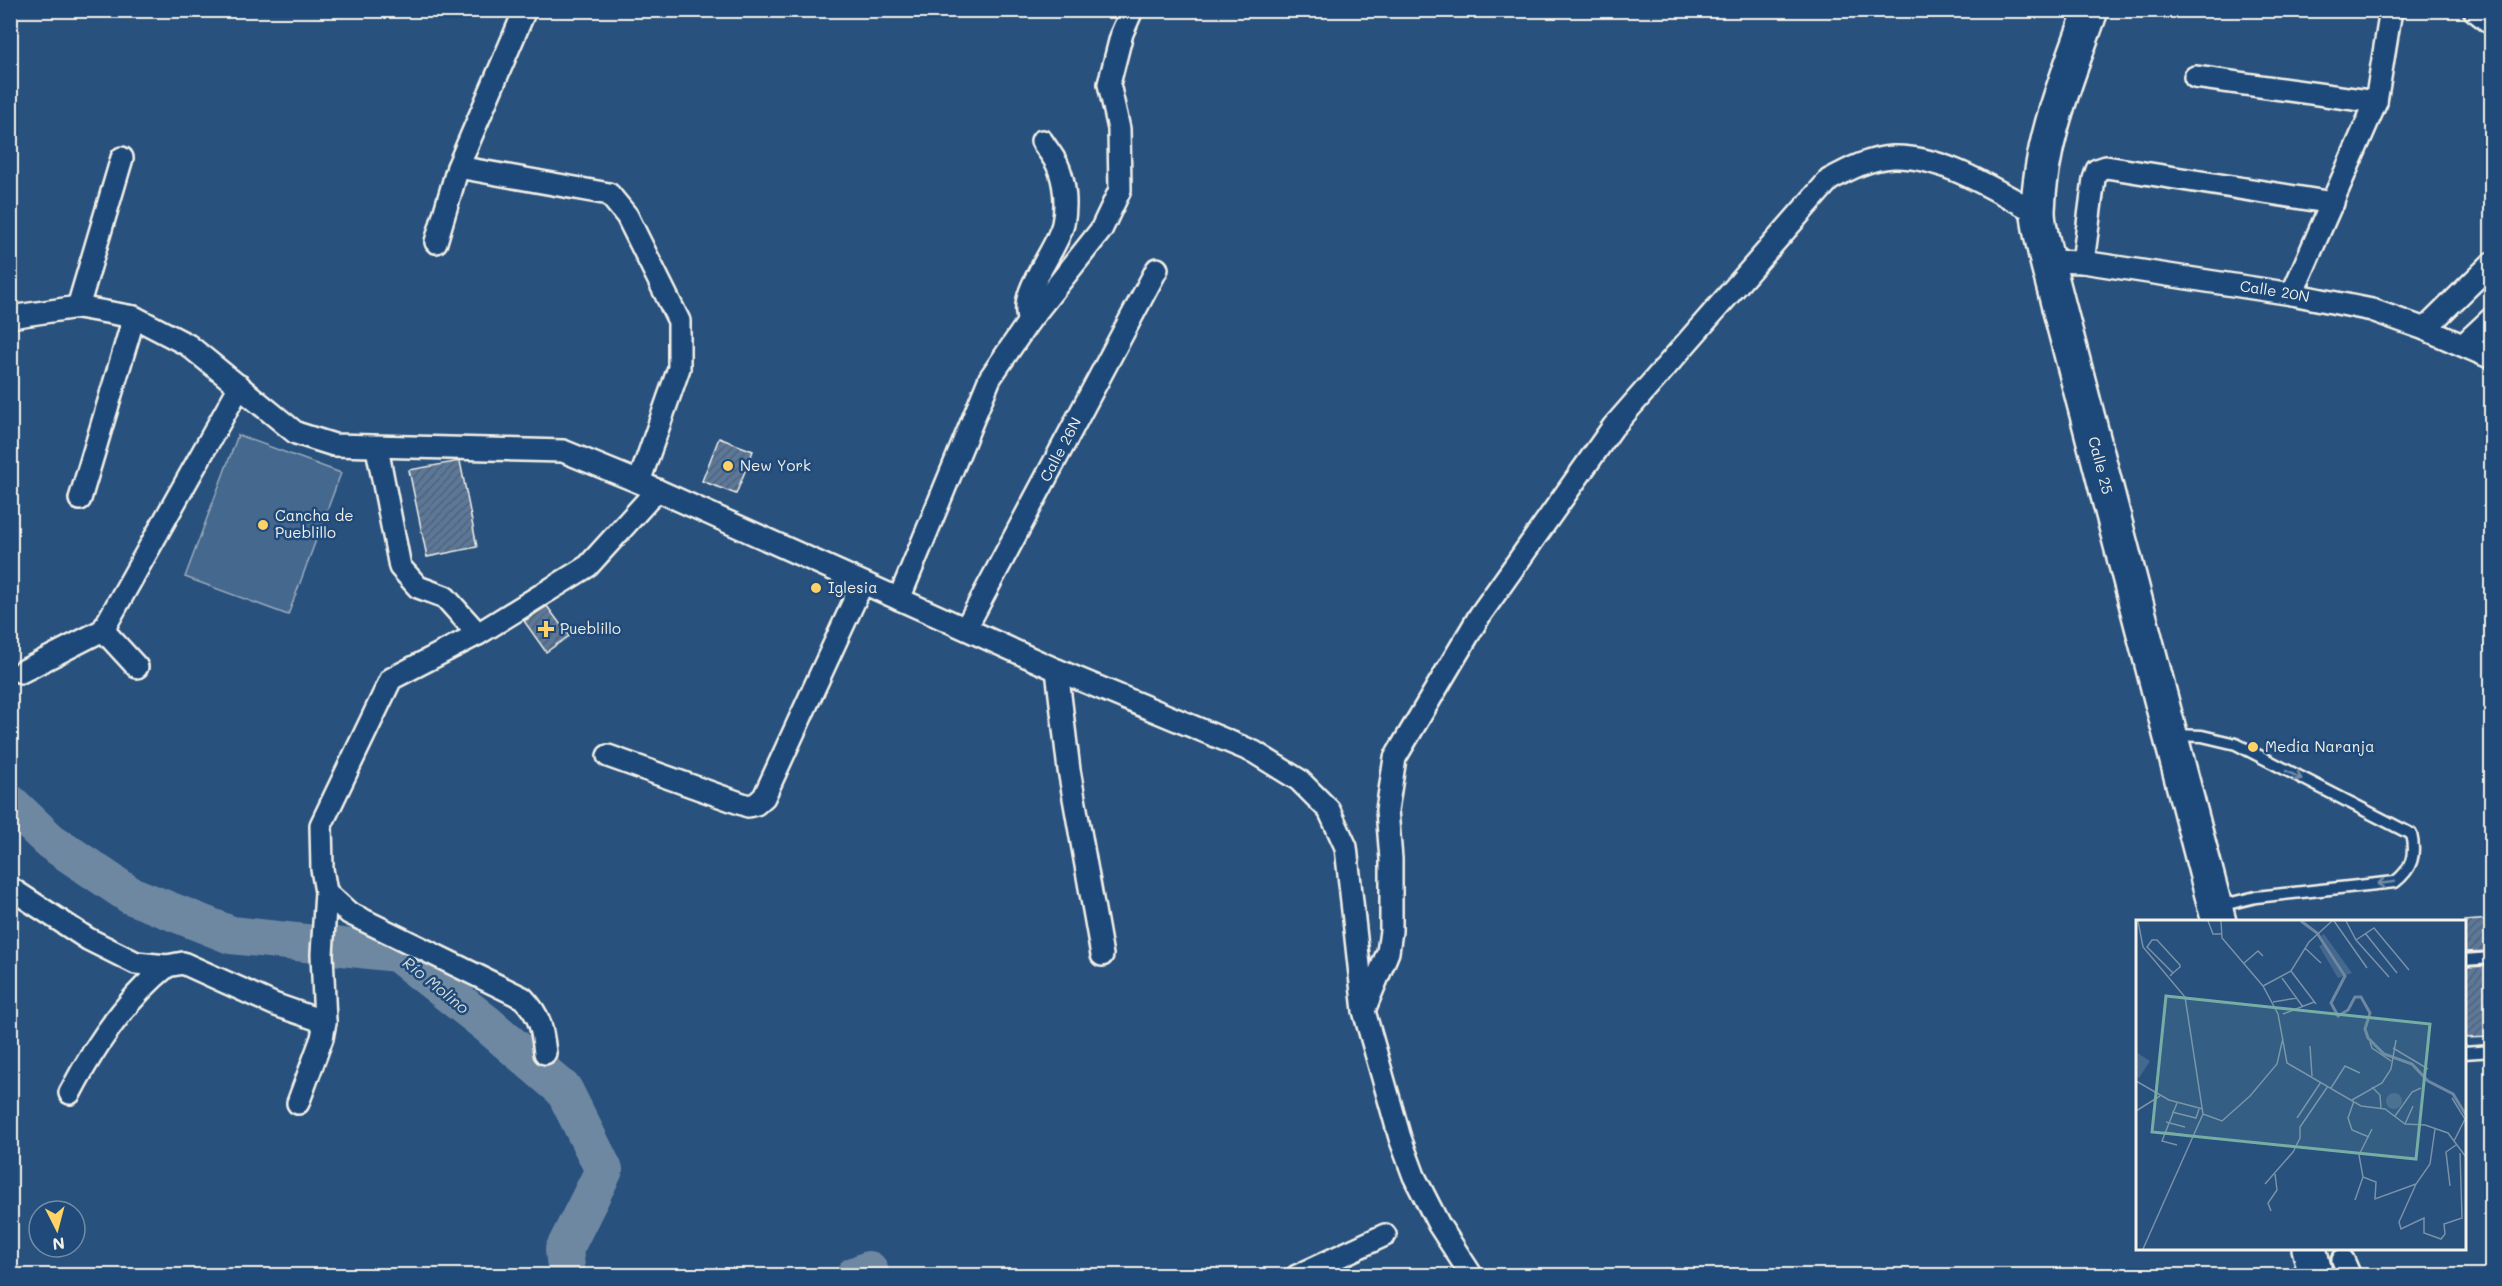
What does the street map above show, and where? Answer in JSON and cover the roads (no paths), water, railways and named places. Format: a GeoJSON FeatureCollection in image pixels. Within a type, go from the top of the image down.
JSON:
{"type":"FeatureCollection","features":[{"type":"Feature","properties":{"kind":"main road","name":"Calle 25"},"geometry":{"type":"LineString","coordinates":[[2091,10],[2058,105],[2043,157],[2038,213],[2047,261],[2217,914]]}},
{"type":"Feature","properties":{"kind":"main road"},"geometry":{"type":"LineString","coordinates":[[2312,1250],[2337,1270]]}},
{"type":"Feature","properties":{"kind":"street"},"geometry":{"type":"LineString","coordinates":[[436,242],[458,167],[525,10]]}},
{"type":"Feature","properties":{"kind":"street"},"geometry":{"type":"LineString","coordinates":[[898,599],[990,378],[1029,321],[1101,230],[1120,190],[1119,129],[1109,84],[1122,33],[1132,10]]}},
{"type":"Feature","properties":{"kind":"street"},"geometry":{"type":"LineString","coordinates":[[2292,294],[2376,102],[2391,10]]}},
{"type":"Feature","properties":{"kind":"street"},"geometry":{"type":"LineString","coordinates":[[2474,10],[2492,24]]}},
{"type":"Feature","properties":{"kind":"street"},"geometry":{"type":"LineString","coordinates":[[2195,77],[2376,102]]}},
{"type":"Feature","properties":{"kind":"street"},"geometry":{"type":"LineString","coordinates":[[1029,321],[1025,312],[1026,300],[1058,239],[1064,222],[1064,190],[1057,164],[1042,141]]}},
{"type":"Feature","properties":{"kind":"street"},"geometry":{"type":"LineString","coordinates":[[1364,1011],[1388,952],[1391,931],[1391,859],[1387,810],[1395,758],[1480,615],[1613,427],[1829,180],[1854,166],[1893,157],[1924,161],[1968,175],[2038,213]]}},
{"type":"Feature","properties":{"kind":"street"},"geometry":{"type":"LineString","coordinates":[[78,307],[122,158]]}},
{"type":"Feature","properties":{"kind":"street"},"geometry":{"type":"LineString","coordinates":[[298,1103],[322,1038],[325,1022],[322,975],[326,892],[322,870],[321,825],[391,679],[478,634],[588,566],[648,486],[679,368],[680,321],[627,216],[609,194],[458,167]]}},
{"type":"Feature","properties":{"kind":"street"},"geometry":{"type":"LineString","coordinates":[[2082,262],[2094,179],[2097,170],[2106,167],[2332,203]]}},
{"type":"Feature","properties":{"kind":"street","name":"Calle 20N"},"geometry":{"type":"LineString","coordinates":[[2047,261],[2082,262],[2292,294],[2372,310],[2425,329],[2492,358]]}},
{"type":"Feature","properties":{"kind":"street"},"geometry":{"type":"LineString","coordinates":[[2425,329],[2492,262]]}},
{"type":"Feature","properties":{"kind":"street","name":"Calle 26N"},"geometry":{"type":"LineString","coordinates":[[966,628],[1157,269]]}},
{"type":"Feature","properties":{"kind":"street"},"geometry":{"type":"LineString","coordinates":[[10,317],[78,307],[134,317],[188,345],[296,433],[334,445],[377,448],[563,451],[648,486],[1057,670],[1254,752],[1299,780],[1329,810],[1346,847],[1364,1011],[1400,1138],[1414,1176],[1439,1225],[1472,1275]]}},
{"type":"Feature","properties":{"kind":"street"},"geometry":{"type":"LineString","coordinates":[[80,499],[134,317]]}},
{"type":"Feature","properties":{"kind":"street"},"geometry":{"type":"LineString","coordinates":[[2463,345],[2492,318]]}},
{"type":"Feature","properties":{"kind":"street"},"geometry":{"type":"LineString","coordinates":[[21,672],[103,630],[240,386]]}},
{"type":"Feature","properties":{"kind":"street"},"geometry":{"type":"LineString","coordinates":[[377,448],[400,567],[418,586],[445,597],[478,634]]}},
{"type":"Feature","properties":{"kind":"street"},"geometry":{"type":"LineString","coordinates":[[608,756],[748,806],[756,804],[764,797],[862,584]]}},
{"type":"Feature","properties":{"kind":"street"},"geometry":{"type":"LineString","coordinates":[[103,630],[137,667]]}},
{"type":"Feature","properties":{"kind":"street"},"geometry":{"type":"LineString","coordinates":[[1057,670],[1069,770],[1102,955]]}},
{"type":"Feature","properties":{"kind":"street"},"geometry":{"type":"LineString","coordinates":[[10,888],[88,939],[136,963],[167,966],[183,963],[276,1005],[325,1022]]}},
{"type":"Feature","properties":{"kind":"street"},"geometry":{"type":"LineString","coordinates":[[326,892],[349,913],[523,998],[536,1012],[542,1029],[545,1053]]}},
{"type":"Feature","properties":{"kind":"street"},"geometry":{"type":"LineString","coordinates":[[69,1093],[116,1020],[153,978],[167,966]]}},
{"type":"Feature","properties":{"kind":"street"},"geometry":{"type":"LineString","coordinates":[[1297,1275],[1385,1235]]}},
{"type":"Feature","properties":{"kind":"lane"},"geometry":{"type":"LineString","coordinates":[[2170,735],[2202,736],[2236,744],[2411,834],[2414,848],[2412,863],[2395,882],[2256,897],[2217,914]]}},
{"type":"Feature","properties":{"kind":"lane"},"geometry":{"type":"LineString","coordinates":[[2466,960],[2492,958]]}},
{"type":"Feature","properties":{"kind":"lane"},"geometry":{"type":"LineString","coordinates":[[2466,1053],[2492,1051]]}},
{"type":"Feature","properties":{"kind":"waterway","name":"Río Molino"},"geometry":{"type":"LineString","coordinates":[[10,803],[50,841],[130,895],[231,935],[397,953],[487,1024],[564,1090],[604,1170],[564,1250],[567,1276]]}},
{"type":"Feature","properties":{"kind":"waterway","name":"Río Molino"},"geometry":{"type":"LineString","coordinates":[[854,1276],[869,1270],[871,1276]]}},
{"type":"Feature","properties":{"kind":"place","name":"New York"},"geometry":{"type":"Point","coordinates":[728,466]}},
{"type":"Feature","properties":{"kind":"place","name":"Cancha de Pueblillo"},"geometry":{"type":"Point","coordinates":[263,525]}},
{"type":"Feature","properties":{"kind":"place","name":"Iglesia"},"geometry":{"type":"Point","coordinates":[816,588]}},
{"type":"Feature","properties":{"kind":"place","name":"Pueblillo"},"geometry":{"type":"Point","coordinates":[546,629]}},
{"type":"Feature","properties":{"kind":"place","name":"Media Naranja"},"geometry":{"type":"Point","coordinates":[2253,747]}}]}
